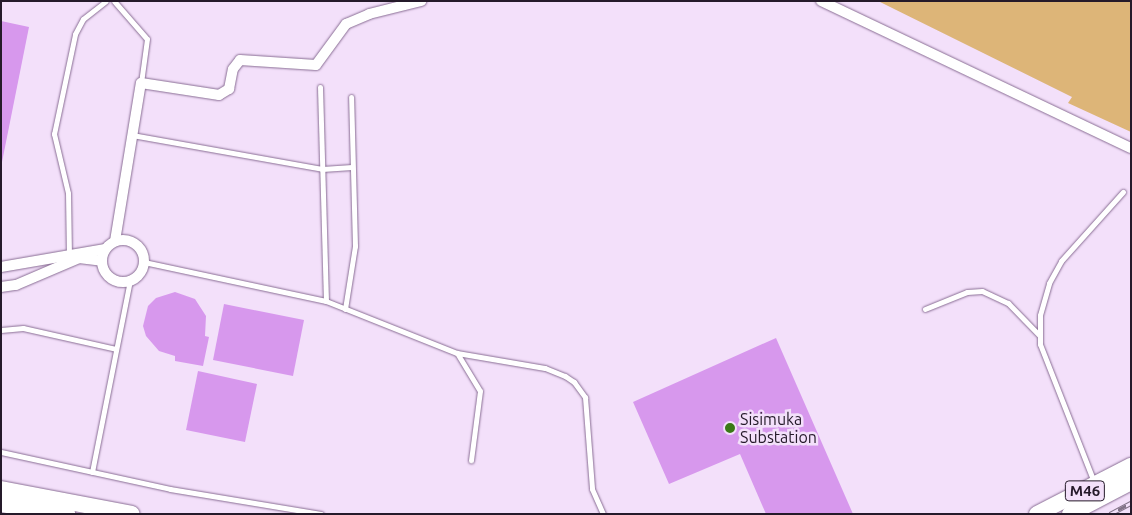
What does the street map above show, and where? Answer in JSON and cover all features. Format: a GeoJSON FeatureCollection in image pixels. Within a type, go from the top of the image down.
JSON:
{"type":"FeatureCollection","features":[{"type":"Feature","properties":{"kind":"main road","name":"M46"},"geometry":{"type":"LineString","coordinates":[[1070,514],[1131,466]]}},
{"type":"Feature","properties":{"kind":"main road","name":"M46"},"geometry":{"type":"LineString","coordinates":[[1037,514],[1131,482]]}},
{"type":"Feature","properties":{"kind":"main road"},"geometry":{"type":"LineString","coordinates":[[1,489],[132,514]]}},
{"type":"Feature","properties":{"kind":"main road"},"geometry":{"type":"LineString","coordinates":[[1,504],[67,514]]}},
{"type":"Feature","properties":{"kind":"street"},"geometry":{"type":"LineString","coordinates":[[1,267],[14,267],[105,249],[115,241],[141,83],[219,95],[228,89],[233,70],[240,60],[316,65],[327,53],[340,30],[354,19],[421,1]]}},
{"type":"Feature","properties":{"kind":"street"},"geometry":{"type":"LineString","coordinates":[[821,1],[1131,148]]}},
{"type":"Feature","properties":{"kind":"street"},"geometry":{"type":"LineString","coordinates":[[105,249],[102,261],[111,278],[130,280],[140,273],[144,262],[135,244],[115,241]]}},
{"type":"Feature","properties":{"kind":"street"},"geometry":{"type":"LineString","coordinates":[[1,287],[16,285],[69,257],[87,257],[102,261]]}},
{"type":"Feature","properties":{"kind":"lane"},"geometry":{"type":"LineString","coordinates":[[69,257],[68,193],[54,134],[75,34],[83,19],[106,1]]}},
{"type":"Feature","properties":{"kind":"lane"},"geometry":{"type":"LineString","coordinates":[[114,1],[147,39],[141,83]]}},
{"type":"Feature","properties":{"kind":"lane"},"geometry":{"type":"LineString","coordinates":[[320,87],[326,301]]}},
{"type":"Feature","properties":{"kind":"lane"},"geometry":{"type":"LineString","coordinates":[[345,309],[354,256],[351,97]]}},
{"type":"Feature","properties":{"kind":"lane"},"geometry":{"type":"LineString","coordinates":[[132,134],[322,169],[352,168]]}},
{"type":"Feature","properties":{"kind":"lane"},"geometry":{"type":"LineString","coordinates":[[1099,492],[1046,360],[1039,335],[1043,302],[1053,274],[1123,192]]}},
{"type":"Feature","properties":{"kind":"lane"},"geometry":{"type":"LineString","coordinates":[[144,262],[326,301],[457,353],[545,368],[565,376],[580,388],[587,410],[592,489],[603,514]]}},
{"type":"Feature","properties":{"kind":"lane"},"geometry":{"type":"LineString","coordinates":[[92,472],[130,280]]}},
{"type":"Feature","properties":{"kind":"lane"},"geometry":{"type":"LineString","coordinates":[[925,309],[967,292],[982,290],[1008,303],[1039,335]]}},
{"type":"Feature","properties":{"kind":"lane"},"geometry":{"type":"LineString","coordinates":[[1,330],[23,328],[116,349]]}},
{"type":"Feature","properties":{"kind":"lane"},"geometry":{"type":"LineString","coordinates":[[457,353],[480,391],[471,460]]}},
{"type":"Feature","properties":{"kind":"lane"},"geometry":{"type":"LineString","coordinates":[[1,452],[92,472],[321,514]]}},
{"type":"Feature","properties":{"kind":"shaded area"},"geometry":{"type":"Polygon","coordinates":[[[878,1],[1131,1],[1131,132],[1068,103],[1072,97],[878,1]]]}},
{"type":"Feature","properties":{"kind":"building"},"geometry":{"type":"Polygon","coordinates":[[[1,21],[29,27],[2,162],[1,162],[1,21]]]}},
{"type":"Feature","properties":{"kind":"building"},"geometry":{"type":"Polygon","coordinates":[[[175,292],[195,299],[206,316],[205,336],[209,337],[203,366],[175,361],[175,356],[159,351],[146,336],[143,326],[148,306],[156,298],[175,292]]]}},
{"type":"Feature","properties":{"kind":"building"},"geometry":{"type":"Polygon","coordinates":[[[224,304],[304,320],[293,376],[213,360],[224,304]]]}},
{"type":"Feature","properties":{"kind":"building","name":"Sisimuka Substation"},"geometry":{"type":"Polygon","coordinates":[[[776,338],[853,514],[766,514],[740,454],[669,484],[633,402],[776,338]]]}},
{"type":"Feature","properties":{"kind":"building"},"geometry":{"type":"Polygon","coordinates":[[[198,371],[257,384],[245,442],[186,430],[198,371]]]}},
{"type":"Feature","properties":{"kind":"railway"},"geometry":{"type":"LineString","coordinates":[[1110,514],[1131,503]]}},
{"type":"Feature","properties":{"kind":"place","name":"Sisimuka Substation"},"geometry":{"type":"Point","coordinates":[730,428]}}]}
